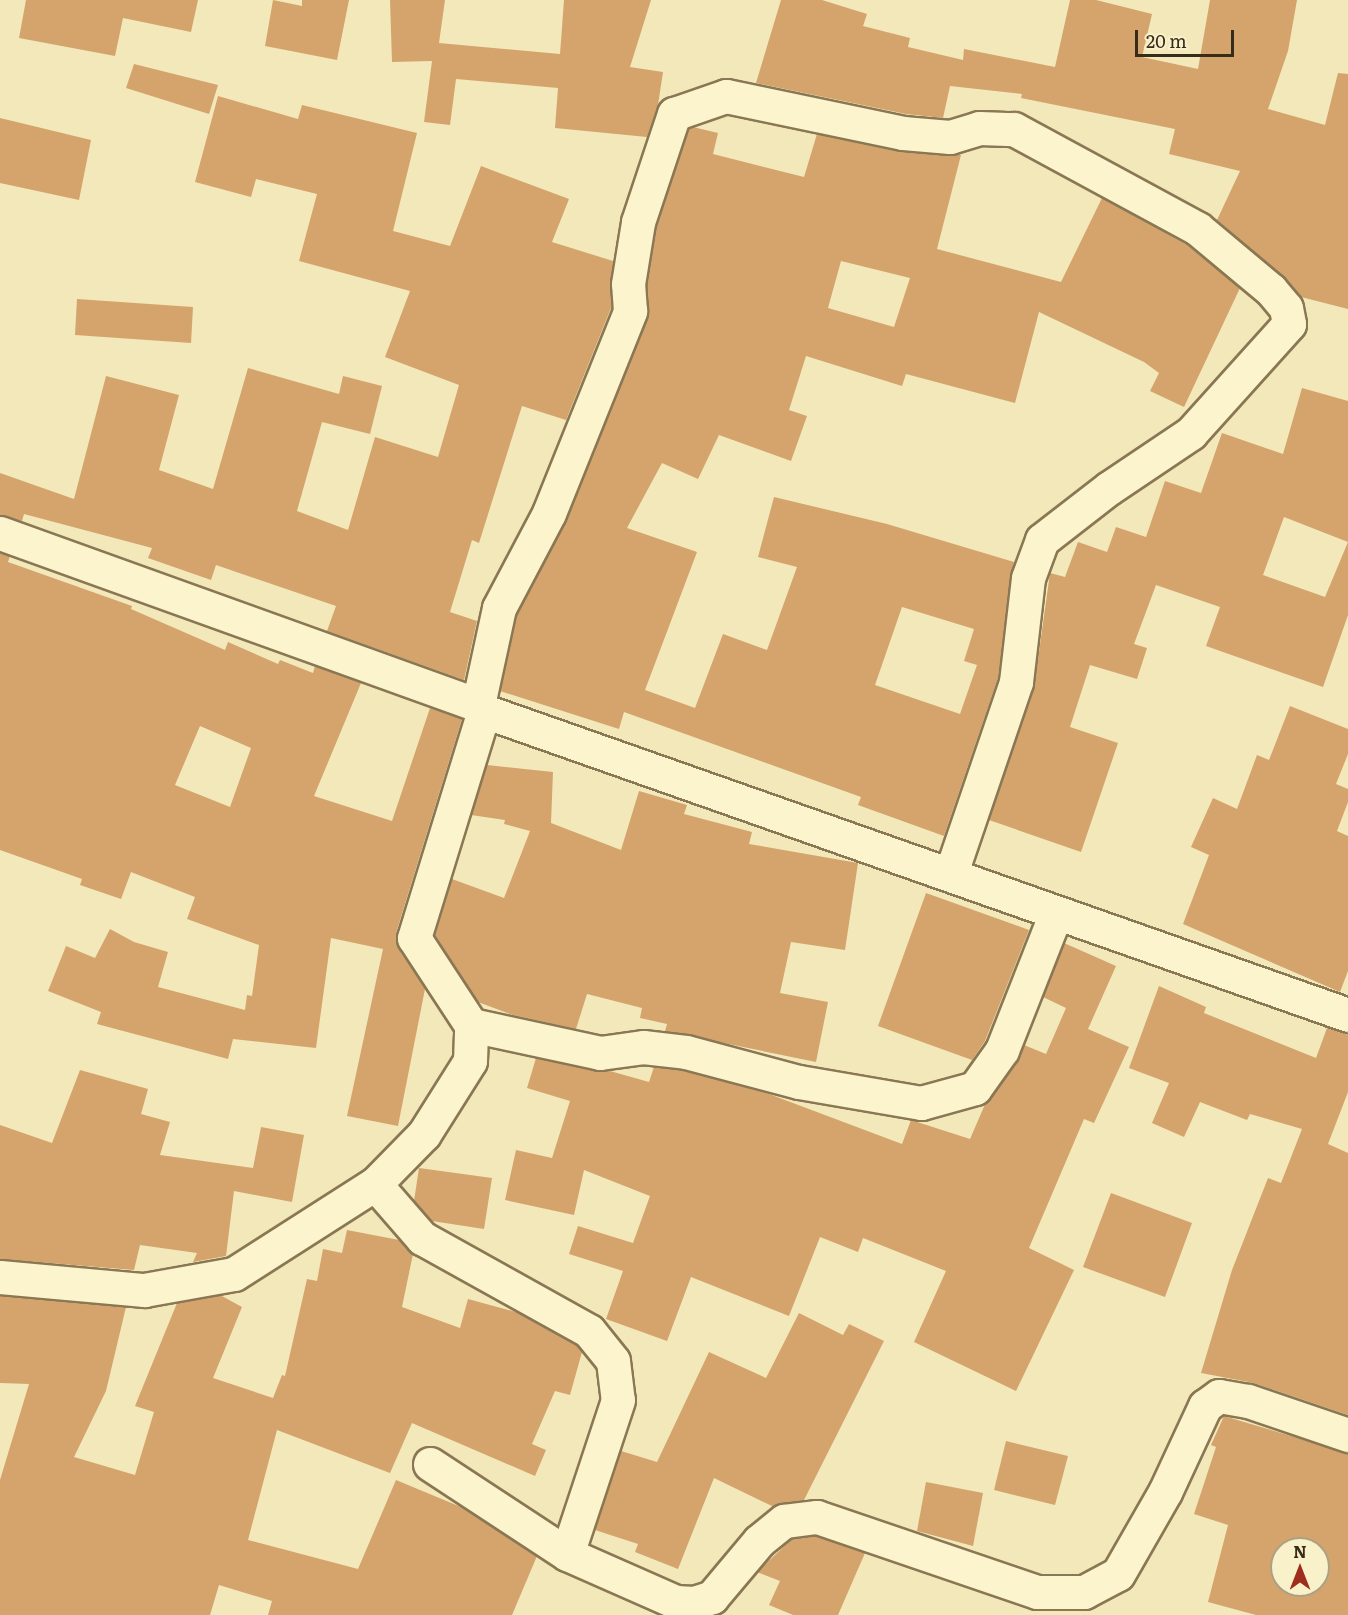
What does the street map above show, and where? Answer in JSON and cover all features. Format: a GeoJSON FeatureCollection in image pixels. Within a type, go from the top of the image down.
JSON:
{"type":"FeatureCollection","features":[{"type":"Feature","properties":{"kind":"street"},"geometry":{"type":"LineString","coordinates":[[0,1277],[144,1290],[234,1274],[375,1184],[423,1134],[470,1061],[471,1025],[465,1009],[423,956],[414,938],[481,708],[499,608],[549,513],[630,311],[628,284],[638,222],[674,114],[726,96],[903,133],[950,137],[980,128],[1014,129],[1198,229],[1270,290],[1286,308],[1289,324],[1191,433],[1109,488],[1042,540],[1028,578],[1016,682],[951,873]]}},
{"type":"Feature","properties":{"kind":"street"},"geometry":{"type":"LineString","coordinates":[[0,533],[481,708],[951,873],[1056,914],[1348,1015]]}},
{"type":"Feature","properties":{"kind":"street"},"geometry":{"type":"LineString","coordinates":[[471,1025],[600,1053],[643,1047],[686,1052],[799,1083],[921,1103],[975,1088],[1002,1050],[1056,914]]}},
{"type":"Feature","properties":{"kind":"street"},"geometry":{"type":"LineString","coordinates":[[375,1184],[422,1238],[589,1331],[613,1361],[618,1400],[567,1554]]}},
{"type":"Feature","properties":{"kind":"street"},"geometry":{"type":"LineString","coordinates":[[430,1464],[567,1554],[676,1602],[694,1604],[712,1597],[759,1541],[784,1521],[817,1517],[1037,1592],[1084,1592],[1118,1574],[1165,1492],[1205,1406],[1219,1396],[1248,1401],[1348,1436]]}},
{"type":"Feature","properties":{"kind":"building"},"geometry":{"type":"Polygon","coordinates":[[[26,0],[198,0],[191,32],[123,18],[115,56],[19,38],[26,0]]]}},
{"type":"Feature","properties":{"kind":"building"},"geometry":{"type":"Polygon","coordinates":[[[273,0],[302,6],[302,0],[349,0],[337,60],[265,46],[273,0]]]}},
{"type":"Feature","properties":{"kind":"building"},"geometry":{"type":"Polygon","coordinates":[[[390,0],[445,0],[439,43],[560,54],[564,0],[651,0],[630,67],[663,72],[658,105],[647,137],[555,128],[558,88],[456,79],[450,125],[424,122],[432,61],[392,62],[390,0]]]}},
{"type":"Feature","properties":{"kind":"building"},"geometry":{"type":"Polygon","coordinates":[[[781,0],[822,0],[867,14],[863,26],[910,38],[908,47],[963,60],[964,49],[1055,67],[1070,0],[1096,0],[1152,14],[1142,57],[1198,69],[1210,0],[1297,0],[1288,51],[1268,109],[1325,125],[1338,73],[1348,74],[1348,309],[1301,297],[1283,276],[1217,220],[1240,171],[1169,154],[1175,129],[1021,98],[1022,94],[950,86],[943,118],[906,114],[756,83],[781,0]]]}},
{"type":"Feature","properties":{"kind":"building"},"geometry":{"type":"Polygon","coordinates":[[[134,64],[218,85],[209,114],[126,88],[134,64]]]}},
{"type":"Feature","properties":{"kind":"building"},"geometry":{"type":"Polygon","coordinates":[[[218,96],[298,119],[302,105],[417,133],[393,231],[450,246],[481,166],[569,199],[552,242],[613,261],[611,308],[566,420],[522,406],[479,543],[472,540],[450,612],[477,621],[464,680],[327,631],[336,606],[216,565],[211,580],[148,558],[152,548],[24,514],[22,521],[0,515],[0,473],[74,499],[106,376],[179,395],[159,470],[213,489],[248,368],[339,394],[343,376],[382,386],[370,434],[322,422],[297,511],[348,530],[375,437],[438,457],[459,385],[385,357],[410,291],[299,261],[317,194],[256,179],[251,197],[195,182],[218,96]]]}},
{"type":"Feature","properties":{"kind":"building"},"geometry":{"type":"Polygon","coordinates":[[[0,118],[91,140],[79,200],[0,183],[0,118]]]}},
{"type":"Feature","properties":{"kind":"building"},"geometry":{"type":"Polygon","coordinates":[[[693,127],[718,133],[713,154],[804,177],[817,134],[901,152],[961,155],[937,249],[1061,282],[1102,198],[1187,245],[1240,288],[1184,407],[1150,391],[1159,373],[1144,362],[1039,312],[1015,403],[906,374],[902,386],[806,356],[789,410],[807,416],[791,461],[719,435],[698,479],[662,463],[627,528],[697,552],[645,690],[695,708],[723,634],[767,650],[797,567],[758,557],[774,497],[887,524],[1014,562],[998,678],[944,836],[858,805],[861,797],[624,712],[619,729],[500,691],[517,614],[566,520],[647,318],[647,285],[656,226],[689,129],[693,127]],[[841,261],[828,308],[894,327],[910,278],[841,261]],[[902,607],[875,685],[960,714],[977,665],[964,661],[974,629],[902,607]]]}},
{"type":"Feature","properties":{"kind":"building"},"geometry":{"type":"Polygon","coordinates":[[[77,299],[193,307],[191,343],[75,335],[77,299]]]}},
{"type":"Feature","properties":{"kind":"building"},"geometry":{"type":"Polygon","coordinates":[[[1302,388],[1348,401],[1348,542],[1348,615],[1323,687],[1206,646],[1220,607],[1156,585],[1134,644],[1147,648],[1137,679],[1090,665],[1070,727],[1118,743],[1081,852],[989,820],[1034,688],[1050,573],[1065,577],[1078,542],[1107,552],[1116,527],[1146,537],[1165,481],[1201,493],[1222,433],[1283,454],[1302,388]],[[1284,517],[1263,575],[1325,597],[1348,542],[1284,517]]]}},
{"type":"Feature","properties":{"kind":"building"},"geometry":{"type":"Polygon","coordinates":[[[0,553],[10,556],[8,562],[132,606],[131,609],[225,650],[228,642],[278,664],[280,660],[313,673],[315,666],[361,683],[314,796],[392,821],[430,708],[462,719],[396,933],[398,948],[425,989],[398,1126],[347,1116],[383,949],[331,938],[316,1048],[233,1039],[228,1059],[97,1024],[101,1012],[48,991],[66,946],[95,958],[110,929],[134,942],[168,952],[158,987],[245,1010],[247,995],[252,996],[259,945],[187,919],[195,897],[131,872],[121,899],[80,885],[82,879],[0,850],[0,553]],[[200,726],[175,785],[230,807],[251,748],[200,726]]]}},
{"type":"Feature","properties":{"kind":"building"},"geometry":{"type":"Polygon","coordinates":[[[1290,706],[1348,729],[1348,754],[1336,784],[1348,789],[1348,802],[1337,831],[1348,836],[1348,971],[1340,992],[1183,924],[1209,855],[1191,847],[1213,798],[1237,809],[1257,755],[1269,760],[1290,706]]]}},
{"type":"Feature","properties":{"kind":"building"},"geometry":{"type":"Polygon","coordinates":[[[487,765],[553,772],[551,823],[621,850],[639,791],[687,805],[684,814],[752,832],[749,844],[858,863],[845,950],[791,942],[780,993],[828,1002],[816,1062],[665,1031],[667,1024],[640,1018],[642,1008],[587,994],[576,1029],[513,1015],[478,1002],[435,935],[452,879],[504,898],[530,831],[504,824],[505,820],[471,815],[487,765]]]}},
{"type":"Feature","properties":{"kind":"building"},"geometry":{"type":"Polygon","coordinates":[[[926,893],[1029,930],[985,1041],[972,1060],[878,1026],[926,893]]]}},
{"type":"Feature","properties":{"kind":"building"},"geometry":{"type":"Polygon","coordinates":[[[1064,943],[1116,966],[1088,1029],[1129,1047],[1094,1123],[1084,1119],[1029,1248],[1074,1270],[1016,1391],[914,1342],[946,1271],[863,1238],[858,1252],[820,1237],[789,1316],[691,1277],[667,1341],[606,1319],[623,1271],[569,1254],[578,1226],[633,1243],[650,1196],[584,1170],[574,1215],[505,1200],[516,1150],[552,1158],[570,1101],[527,1088],[536,1058],[596,1071],[610,1071],[649,1082],[654,1067],[682,1070],[769,1094],[902,1144],[911,1120],[970,1139],[986,1102],[1017,1061],[1024,1045],[1046,1054],[1066,1008],[1043,997],[1064,943]]]}},
{"type":"Feature","properties":{"kind":"building"},"geometry":{"type":"Polygon","coordinates":[[[1159,986],[1206,1007],[1204,1013],[1316,1058],[1327,1028],[1348,1035],[1348,1092],[1328,1144],[1348,1153],[1348,1415],[1254,1383],[1201,1373],[1232,1270],[1268,1178],[1281,1183],[1302,1129],[1250,1114],[1247,1120],[1200,1102],[1184,1137],[1152,1123],[1169,1083],[1129,1068],[1159,986]]]}},
{"type":"Feature","properties":{"kind":"building"},"geometry":{"type":"Polygon","coordinates":[[[80,1070],[148,1089],[141,1114],[170,1122],[160,1155],[253,1168],[261,1127],[304,1135],[292,1202],[234,1191],[226,1256],[193,1262],[197,1253],[140,1245],[134,1270],[0,1259],[0,1125],[52,1143],[80,1070]]]}},
{"type":"Feature","properties":{"kind":"building"},"geometry":{"type":"Polygon","coordinates":[[[419,1168],[492,1178],[484,1229],[432,1221],[414,1201],[419,1168]]]}},
{"type":"Feature","properties":{"kind":"building"},"geometry":{"type":"Polygon","coordinates":[[[1111,1193],[1192,1223],[1165,1297],[1083,1267],[1111,1193]]]}},
{"type":"Feature","properties":{"kind":"building"},"geometry":{"type":"Polygon","coordinates":[[[347,1230],[399,1240],[413,1254],[402,1307],[460,1328],[468,1299],[516,1312],[577,1346],[582,1352],[570,1395],[555,1391],[532,1444],[546,1450],[535,1476],[412,1423],[390,1473],[277,1430],[248,1540],[358,1569],[396,1480],[461,1507],[537,1556],[512,1615],[268,1615],[272,1601],[219,1585],[210,1615],[0,1615],[0,1480],[29,1384],[0,1383],[0,1296],[126,1307],[106,1391],[74,1457],[135,1475],[154,1412],[135,1406],[177,1303],[220,1295],[242,1307],[213,1378],[273,1398],[282,1375],[285,1376],[307,1279],[317,1281],[323,1249],[342,1253],[347,1230]]]}},
{"type":"Feature","properties":{"kind":"building"},"geometry":{"type":"Polygon","coordinates":[[[799,1313],[843,1335],[849,1324],[884,1341],[804,1500],[772,1506],[714,1478],[678,1569],[635,1552],[638,1544],[595,1530],[621,1451],[657,1462],[709,1352],[766,1378],[799,1313]]]}},
{"type":"Feature","properties":{"kind":"building"},"geometry":{"type":"Polygon","coordinates":[[[1224,1416],[1348,1453],[1348,1615],[1256,1615],[1208,1602],[1228,1525],[1194,1514],[1216,1447],[1211,1445],[1224,1416]]]}},
{"type":"Feature","properties":{"kind":"building"},"geometry":{"type":"Polygon","coordinates":[[[1006,1441],[1068,1456],[1055,1505],[994,1490],[1006,1441]]]}},
{"type":"Feature","properties":{"kind":"building"},"geometry":{"type":"Polygon","coordinates":[[[926,1482],[983,1493],[973,1546],[917,1531],[926,1482]]]}},
{"type":"Feature","properties":{"kind":"building"},"geometry":{"type":"Polygon","coordinates":[[[815,1536],[865,1553],[838,1615],[793,1615],[769,1605],[780,1581],[757,1572],[792,1539],[815,1536]]]}}]}
